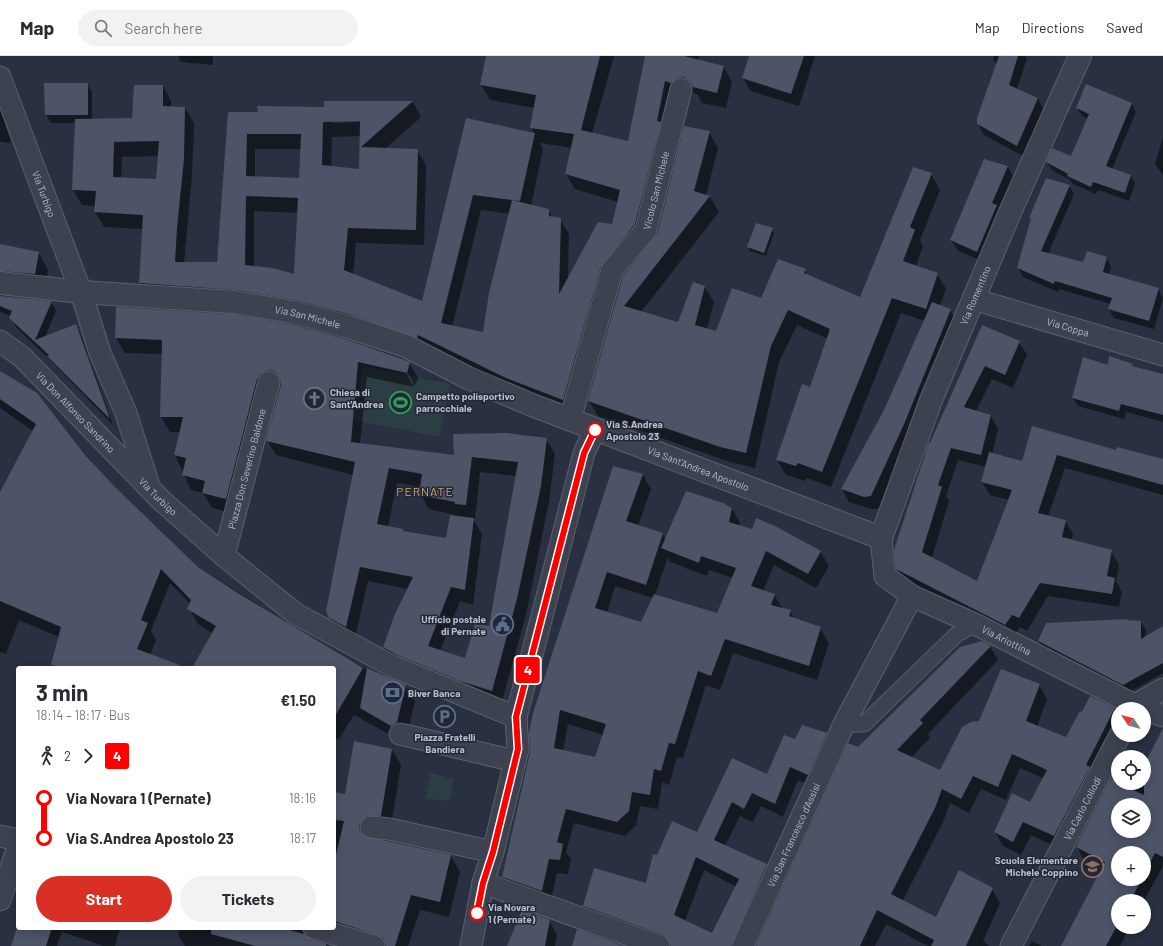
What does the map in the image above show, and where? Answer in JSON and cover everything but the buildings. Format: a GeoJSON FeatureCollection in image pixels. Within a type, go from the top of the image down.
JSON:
{"type":"FeatureCollection","features":[{"type":"Feature","properties":{"kind":"street","name":"Via Romentino"},"geometry":{"type":"LineString","coordinates":[[881,538],[931,400],[973,299],[1080,56]]}},
{"type":"Feature","properties":{"kind":"street","name":"Via Turbigo"},"geometry":{"type":"LineString","coordinates":[[0,77],[81,292],[100,353],[126,413],[149,486],[161,500],[224,556],[296,614],[392,666],[516,717]]}},
{"type":"Feature","properties":{"kind":"street","name":"Vicolo San Michele"},"geometry":{"type":"LineString","coordinates":[[570,420],[612,270],[646,230],[681,89]]}},
{"type":"Feature","properties":{"kind":"street","name":"Via San Michele"},"geometry":{"type":"LineString","coordinates":[[0,283],[81,292],[233,302],[293,312],[349,327],[406,346],[468,378],[595,430]]}},
{"type":"Feature","properties":{"kind":"street","name":"Via Coppa"},"geometry":{"type":"LineString","coordinates":[[973,299],[1163,355]]}},
{"type":"Feature","properties":{"kind":"street","name":"Via Don Alfonso Sandrino"},"geometry":{"type":"LineString","coordinates":[[0,341],[22,357],[149,486]]}},
{"type":"Feature","properties":{"kind":"street","name":"Piazza Don Severino Baldone"},"geometry":{"type":"LineString","coordinates":[[224,556],[269,382]]}},
{"type":"Feature","properties":{"kind":"street","name":"Via Sant'Andrea Apostolo"},"geometry":{"type":"LineString","coordinates":[[595,430],[881,538]]}},
{"type":"Feature","properties":{"kind":"street"},"geometry":{"type":"LineString","coordinates":[[471,946],[483,883],[493,852],[518,749],[516,717],[584,453],[595,430]]}},
{"type":"Feature","properties":{"kind":"street","name":"Via Ariottina"},"geometry":{"type":"LineString","coordinates":[[881,538],[885,576],[912,596],[975,624],[1124,702]]}},
{"type":"Feature","properties":{"kind":"street","name":"Via San Francesco d'Assisi"},"geometry":{"type":"LineString","coordinates":[[743,946],[844,724],[912,596]]}},
{"type":"Feature","properties":{"kind":"street"},"geometry":{"type":"LineString","coordinates":[[844,724],[864,724],[956,635],[975,624]]}},
{"type":"Feature","properties":{"kind":"street"},"geometry":{"type":"LineString","coordinates":[[1143,702],[1163,690]]}},
{"type":"Feature","properties":{"kind":"street","name":"Via Ariottina"},"geometry":{"type":"LineString","coordinates":[[1151,712],[1163,716]]}},
{"type":"Feature","properties":{"kind":"street"},"geometry":{"type":"LineString","coordinates":[[400,734],[515,761]]}},
{"type":"Feature","properties":{"kind":"street","name":"Via Carlo Collodi"},"geometry":{"type":"LineString","coordinates":[[1011,946],[1116,742]]}},
{"type":"Feature","properties":{"kind":"street"},"geometry":{"type":"LineString","coordinates":[[371,827],[389,829],[493,852]]}},
{"type":"Feature","properties":{"kind":"street"},"geometry":{"type":"LineString","coordinates":[[0,836],[16,840]]}},
{"type":"Feature","properties":{"kind":"street"},"geometry":{"type":"LineString","coordinates":[[0,900],[16,853]]}},
{"type":"Feature","properties":{"kind":"street"},"geometry":{"type":"LineString","coordinates":[[483,883],[659,946]]}},
{"type":"Feature","properties":{"kind":"street"},"geometry":{"type":"LineString","coordinates":[[321,930],[374,946]]}},
{"type":"Feature","properties":{"kind":"shaded area","name":"Campetto polisportivo parrocchiale"},"geometry":{"type":"Polygon","coordinates":[[[363,367],[450,384],[440,437],[353,420],[363,367]]]}},
{"type":"Feature","properties":{"kind":"shaded area"},"geometry":{"type":"Polygon","coordinates":[[[431,773],[454,779],[449,801],[425,799],[431,773]]]}},
{"type":"Feature","properties":{"kind":"bus line","name":"4"},"geometry":{"type":"LineString","coordinates":[[477,913],[483,883],[493,852],[518,749],[516,717],[584,453],[595,430]]}},
{"type":"Feature","properties":{"kind":"place","name":"Chiesa di Sant'Andrea"},"geometry":{"type":"Point","coordinates":[314,398]}},
{"type":"Feature","properties":{"kind":"place","name":"Campetto polisportivo parrocchiale"},"geometry":{"type":"Point","coordinates":[401,402]}},
{"type":"Feature","properties":{"kind":"place","name":"Via S.Andrea Apostolo 23"},"geometry":{"type":"Point","coordinates":[595,430]}},
{"type":"Feature","properties":{"kind":"place","name":"Ufficio postale di Pernate"},"geometry":{"type":"Point","coordinates":[502,625]}},
{"type":"Feature","properties":{"kind":"place","name":"Biver Banca"},"geometry":{"type":"Point","coordinates":[392,693]}},
{"type":"Feature","properties":{"kind":"place","name":"Piazza Fratelli Bandiera"},"geometry":{"type":"Point","coordinates":[445,717]}},
{"type":"Feature","properties":{"kind":"place","name":"Scuola Elementare Michele Coppino"},"geometry":{"type":"Point","coordinates":[1093,866]}},
{"type":"Feature","properties":{"kind":"place","name":"Via Novara 1 (Pernate)"},"geometry":{"type":"Point","coordinates":[477,913]}},
{"type":"Feature","properties":{"kind":"district","name":"PERNATE"},"geometry":{"type":"Point","coordinates":[425,491]}}]}
